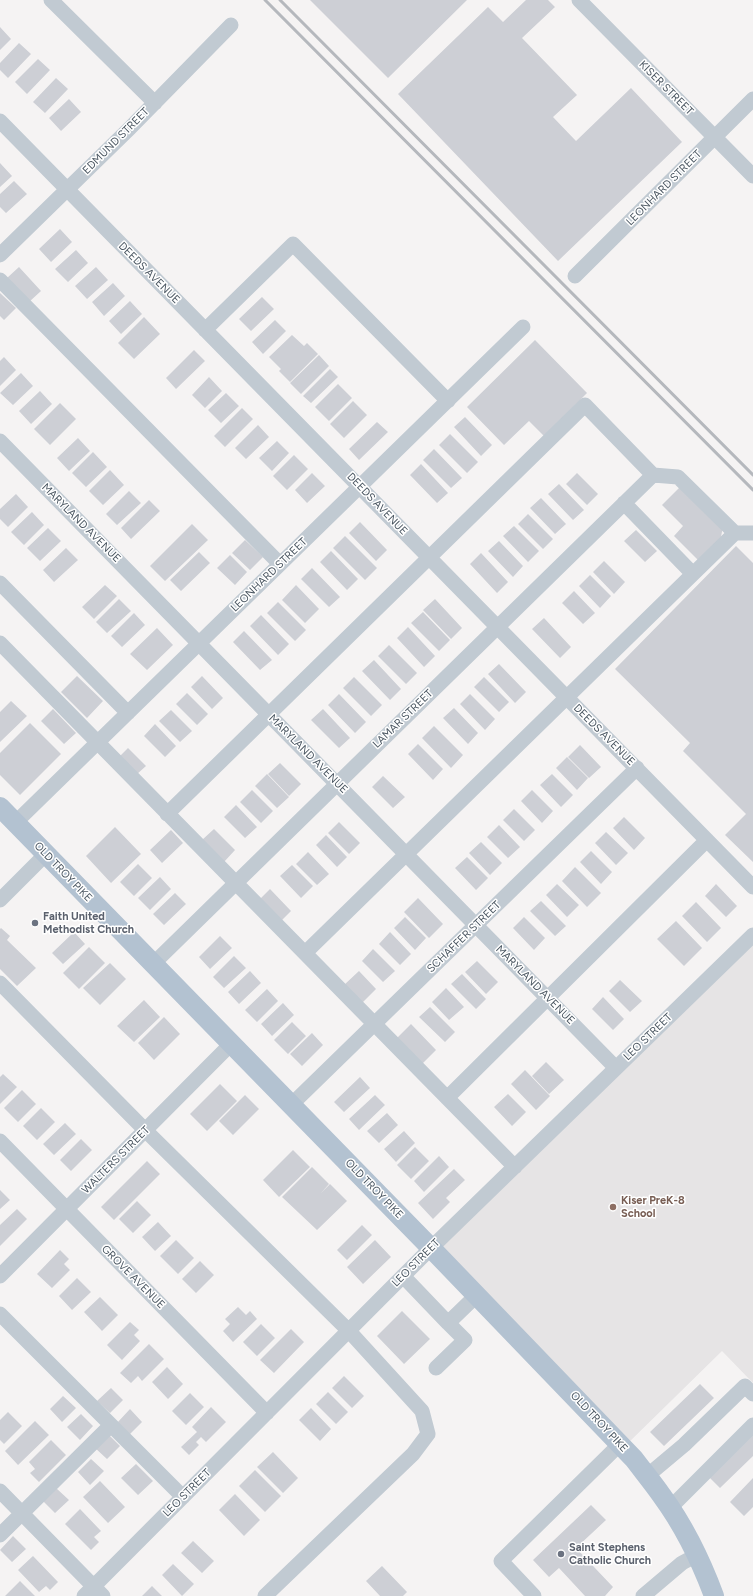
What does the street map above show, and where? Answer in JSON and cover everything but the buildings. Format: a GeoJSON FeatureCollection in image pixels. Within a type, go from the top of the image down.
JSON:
{"type":"FeatureCollection","features":[{"type":"Feature","properties":{"kind":"main road","name":"OLD TROY PIKE"},"geometry":{"type":"LineString","coordinates":[[0,807],[477,1295],[620,1444],[647,1476],[687,1535],[714,1596]]}},
{"type":"Feature","properties":{"kind":"street"},"geometry":{"type":"LineString","coordinates":[[51,0],[155,103]]}},
{"type":"Feature","properties":{"kind":"street","name":"KISER STREET"},"geometry":{"type":"LineString","coordinates":[[579,0],[753,176]]}},
{"type":"Feature","properties":{"kind":"street","name":"EDMUND STREET"},"geometry":{"type":"LineString","coordinates":[[0,255],[68,190],[231,25]]}},
{"type":"Feature","properties":{"kind":"street","name":"LEONHARD STREET"},"geometry":{"type":"LineString","coordinates":[[575,276],[753,99]]}},
{"type":"Feature","properties":{"kind":"street","name":"DEEDS AVENUE"},"geometry":{"type":"LineString","coordinates":[[0,121],[753,886]]}},
{"type":"Feature","properties":{"kind":"street"},"geometry":{"type":"LineString","coordinates":[[205,330],[293,244],[448,401]]}},
{"type":"Feature","properties":{"kind":"street"},"geometry":{"type":"LineString","coordinates":[[0,280],[280,564]]}},
{"type":"Feature","properties":{"kind":"street","name":"LEONHARD STREET"},"geometry":{"type":"LineString","coordinates":[[15,823],[523,327]]}},
{"type":"Feature","properties":{"kind":"street"},"geometry":{"type":"LineString","coordinates":[[167,814],[585,405],[653,474],[678,477],[735,533]]}},
{"type":"Feature","properties":{"kind":"street","name":"MARYLAND AVENUE"},"geometry":{"type":"LineString","coordinates":[[0,441],[616,1068]]}},
{"type":"Feature","properties":{"kind":"street","name":"LAMAR STREET"},"geometry":{"type":"LineString","coordinates":[[154,964],[653,474]]}},
{"type":"Feature","properties":{"kind":"street"},"geometry":{"type":"LineString","coordinates":[[624,503],[693,574]]}},
{"type":"Feature","properties":{"kind":"street"},"geometry":{"type":"LineString","coordinates":[[305,953],[735,533],[753,533]]}},
{"type":"Feature","properties":{"kind":"street"},"geometry":{"type":"LineString","coordinates":[[0,583],[128,714]]}},
{"type":"Feature","properties":{"kind":"street"},"geometry":{"type":"LineString","coordinates":[[0,644],[515,1167]]}},
{"type":"Feature","properties":{"kind":"street","name":"SCHAFFER STREET"},"geometry":{"type":"LineString","coordinates":[[291,1105],[637,768]]}},
{"type":"Feature","properties":{"kind":"street"},"geometry":{"type":"LineString","coordinates":[[447,1098],[707,840]]}},
{"type":"Feature","properties":{"kind":"street"},"geometry":{"type":"LineString","coordinates":[[0,900],[46,854]]}},
{"type":"Feature","properties":{"kind":"street","name":"LEO STREET"},"geometry":{"type":"LineString","coordinates":[[94,1593],[183,1497],[431,1248],[753,935]]}},
{"type":"Feature","properties":{"kind":"street"},"geometry":{"type":"LineString","coordinates":[[0,983],[145,1130],[349,1331],[422,1411],[428,1434],[412,1454],[265,1596]]}},
{"type":"Feature","properties":{"kind":"street","name":"WALTERS STREET"},"geometry":{"type":"LineString","coordinates":[[0,1276],[231,1044]]}},
{"type":"Feature","properties":{"kind":"street","name":"GROVE AVENUE"},"geometry":{"type":"LineString","coordinates":[[0,1141],[267,1413]]}},
{"type":"Feature","properties":{"kind":"street"},"geometry":{"type":"LineString","coordinates":[[403,1276],[465,1340],[436,1368]]}},
{"type":"Feature","properties":{"kind":"street"},"geometry":{"type":"LineString","coordinates":[[448,1323],[477,1295]]}},
{"type":"Feature","properties":{"kind":"street"},"geometry":{"type":"LineString","coordinates":[[0,1314],[183,1497]]}},
{"type":"Feature","properties":{"kind":"street"},"geometry":{"type":"LineString","coordinates":[[647,1476],[684,1445],[745,1386],[753,1394]]}},
{"type":"Feature","properties":{"kind":"street"},"geometry":{"type":"LineString","coordinates":[[0,1534],[111,1425]]}},
{"type":"Feature","properties":{"kind":"street"},"geometry":{"type":"LineString","coordinates":[[670,1508],[753,1425]]}},
{"type":"Feature","properties":{"kind":"street"},"geometry":{"type":"LineString","coordinates":[[534,1596],[501,1561],[620,1444]]}},
{"type":"Feature","properties":{"kind":"street"},"geometry":{"type":"LineString","coordinates":[[0,1490],[94,1593]]}},
{"type":"Feature","properties":{"kind":"street"},"geometry":{"type":"LineString","coordinates":[[643,1596],[682,1563],[696,1556]]}},
{"type":"Feature","properties":{"kind":"shaded area","name":"Kiser PreK-8 School"},"geometry":{"type":"Polygon","coordinates":[[[753,935],[753,1383],[722,1351],[623,1448],[431,1248],[753,935]]]}},
{"type":"Feature","properties":{"kind":"railway"},"geometry":{"type":"LineString","coordinates":[[265,0],[753,490]]}},
{"type":"Feature","properties":{"kind":"railway"},"geometry":{"type":"LineString","coordinates":[[280,0],[753,475]]}},
{"type":"Feature","properties":{"kind":"place","name":"Faith United Methodist Church"},"geometry":{"type":"Point","coordinates":[35,923]}},
{"type":"Feature","properties":{"kind":"place","name":"Kiser PreK-8 School"},"geometry":{"type":"Point","coordinates":[613,1207]}},
{"type":"Feature","properties":{"kind":"place","name":"Saint Stephens Catholic Church"},"geometry":{"type":"Point","coordinates":[561,1554]}}]}
